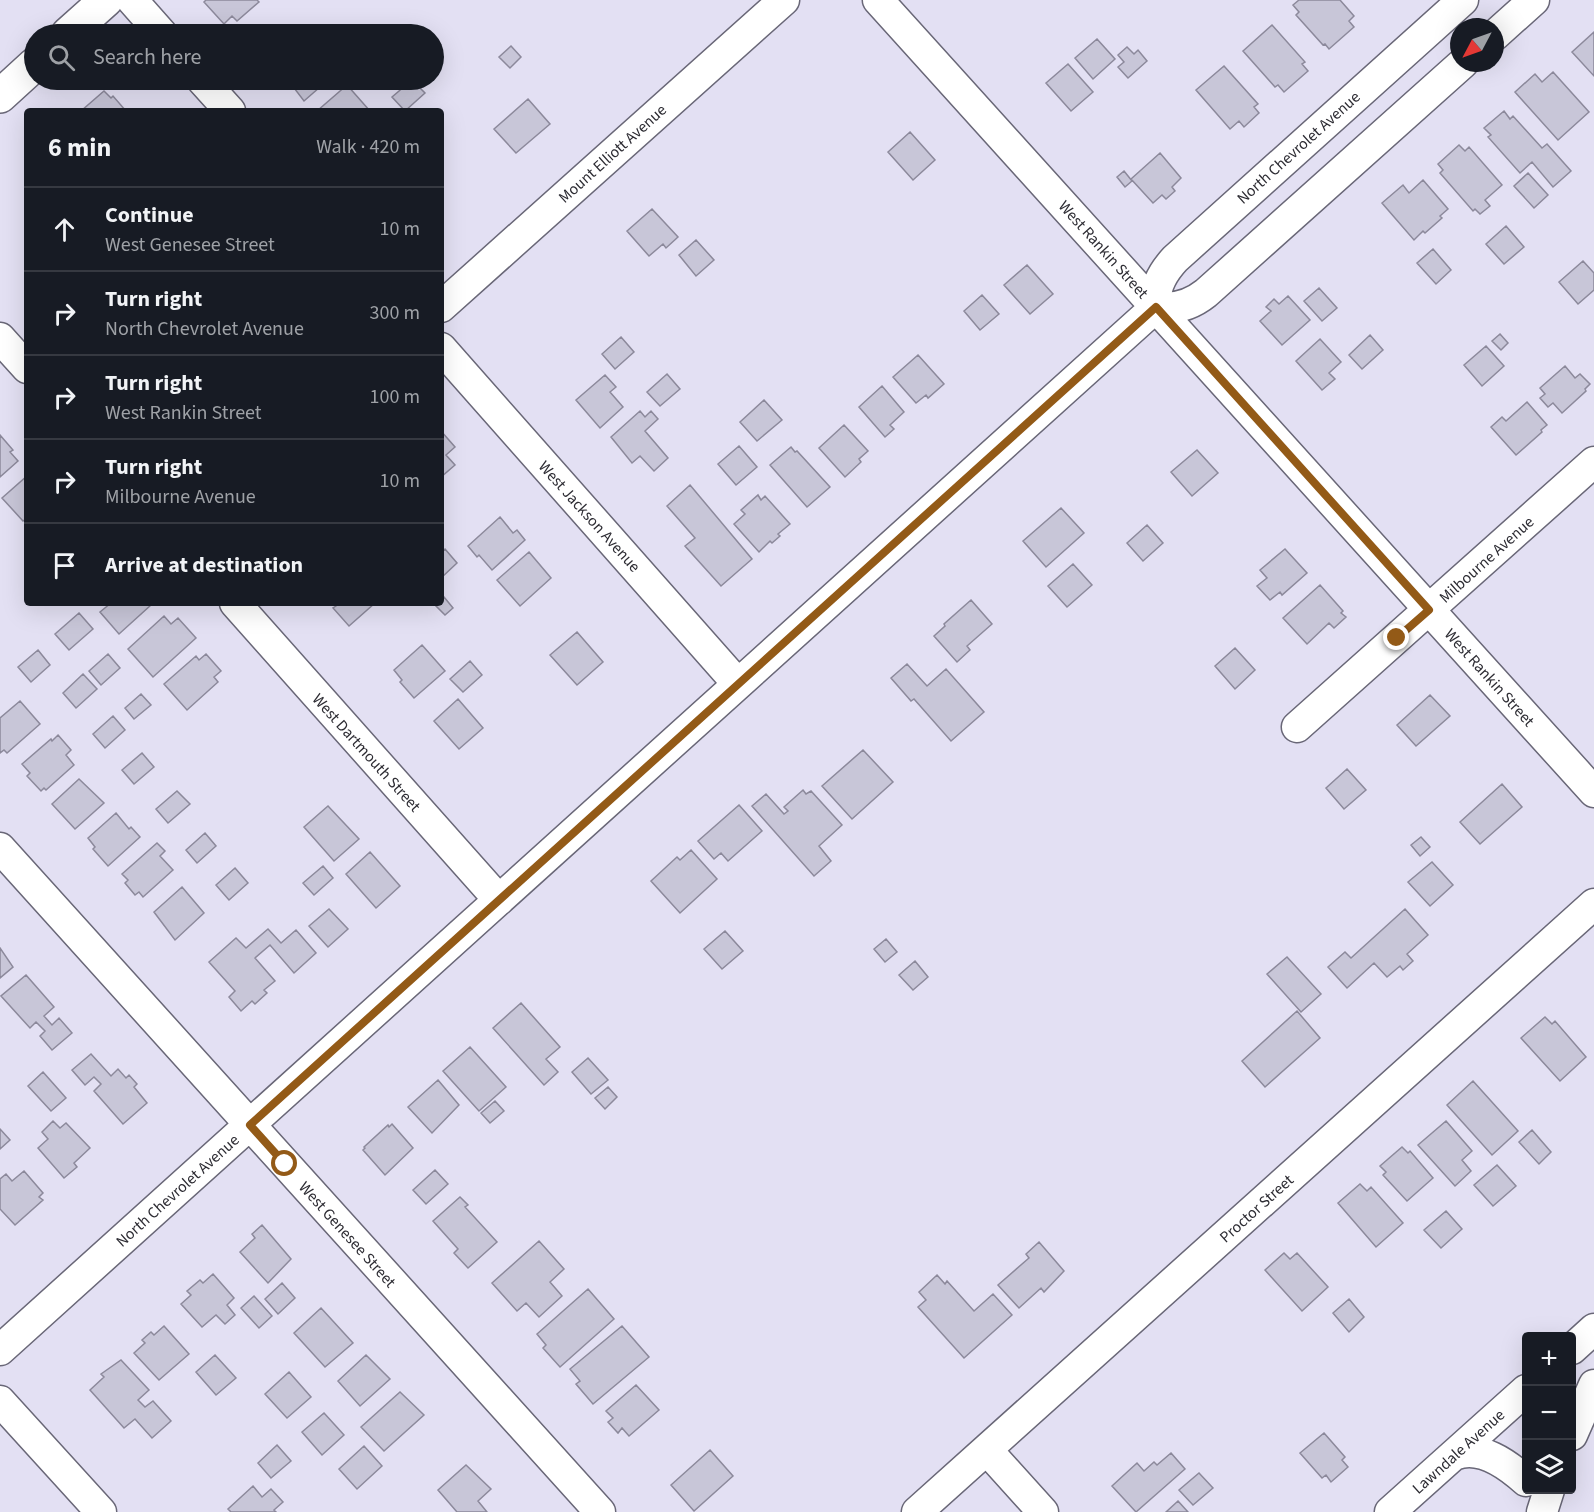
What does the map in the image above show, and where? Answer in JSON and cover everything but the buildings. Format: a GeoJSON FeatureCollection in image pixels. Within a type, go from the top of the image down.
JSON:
{"type":"FeatureCollection","features":[{"type":"Feature","properties":{"kind":"street"},"geometry":{"type":"LineString","coordinates":[[79,24],[106,0]]}},
{"type":"Feature","properties":{"kind":"street"},"geometry":{"type":"LineString","coordinates":[[132,0],[153,24]]}},
{"type":"Feature","properties":{"kind":"street","name":"Mount Elliott Avenue"},"geometry":{"type":"LineString","coordinates":[[444,304],[784,0]]}},
{"type":"Feature","properties":{"kind":"street","name":"West Rankin Street"},"geometry":{"type":"LineString","coordinates":[[879,0],[1594,792]]}},
{"type":"Feature","properties":{"kind":"street","name":"North Chevrolet Avenue"},"geometry":{"type":"LineString","coordinates":[[0,1350],[1156,307],[1158,285],[1175,259],[1462,0]]}},
{"type":"Feature","properties":{"kind":"street"},"geometry":{"type":"LineString","coordinates":[[1504,26],[1529,2]]}},
{"type":"Feature","properties":{"kind":"street"},"geometry":{"type":"LineString","coordinates":[[1156,307],[1176,307],[1194,302],[1206,293],[1453,72]]}},
{"type":"Feature","properties":{"kind":"street"},"geometry":{"type":"LineString","coordinates":[[0,96],[24,74]]}},
{"type":"Feature","properties":{"kind":"street"},"geometry":{"type":"LineString","coordinates":[[211,90],[228,108]]}},
{"type":"Feature","properties":{"kind":"street"},"geometry":{"type":"LineString","coordinates":[[0,338],[24,365]]}},
{"type":"Feature","properties":{"kind":"street","name":"West Jackson Avenue"},"geometry":{"type":"LineString","coordinates":[[444,351],[738,684]]}},
{"type":"Feature","properties":{"kind":"street","name":"Milbourne Avenue"},"geometry":{"type":"LineString","coordinates":[[1297,727],[1594,462]]}},
{"type":"Feature","properties":{"kind":"street","name":"West Dartmouth Street"},"geometry":{"type":"LineString","coordinates":[[238,606],[499,900]]}},
{"type":"Feature","properties":{"kind":"street","name":"West Genesee Street"},"geometry":{"type":"LineString","coordinates":[[0,848],[600,1512]]}},
{"type":"Feature","properties":{"kind":"street","name":"Proctor Street"},"geometry":{"type":"LineString","coordinates":[[917,1512],[1594,903]]}},
{"type":"Feature","properties":{"kind":"street"},"geometry":{"type":"LineString","coordinates":[[1576,1345],[1594,1329]]}},
{"type":"Feature","properties":{"kind":"street"},"geometry":{"type":"LineString","coordinates":[[1576,1426],[1594,1385]]}},
{"type":"Feature","properties":{"kind":"street","name":"Lawndale Avenue"},"geometry":{"type":"LineString","coordinates":[[1390,1512],[1522,1394]]}},
{"type":"Feature","properties":{"kind":"street"},"geometry":{"type":"LineString","coordinates":[[0,1401],[100,1512]]}},
{"type":"Feature","properties":{"kind":"street"},"geometry":{"type":"LineString","coordinates":[[987,1450],[1043,1512]]}},
{"type":"Feature","properties":{"kind":"street"},"geometry":{"type":"LineString","coordinates":[[1454,1455],[1467,1451],[1481,1453],[1522,1476]]}},
{"type":"Feature","properties":{"kind":"route"},"geometry":{"type":"LineString","coordinates":[[285,1164],[250,1125],[1156,307],[1429,610],[1397,638]]}}]}
